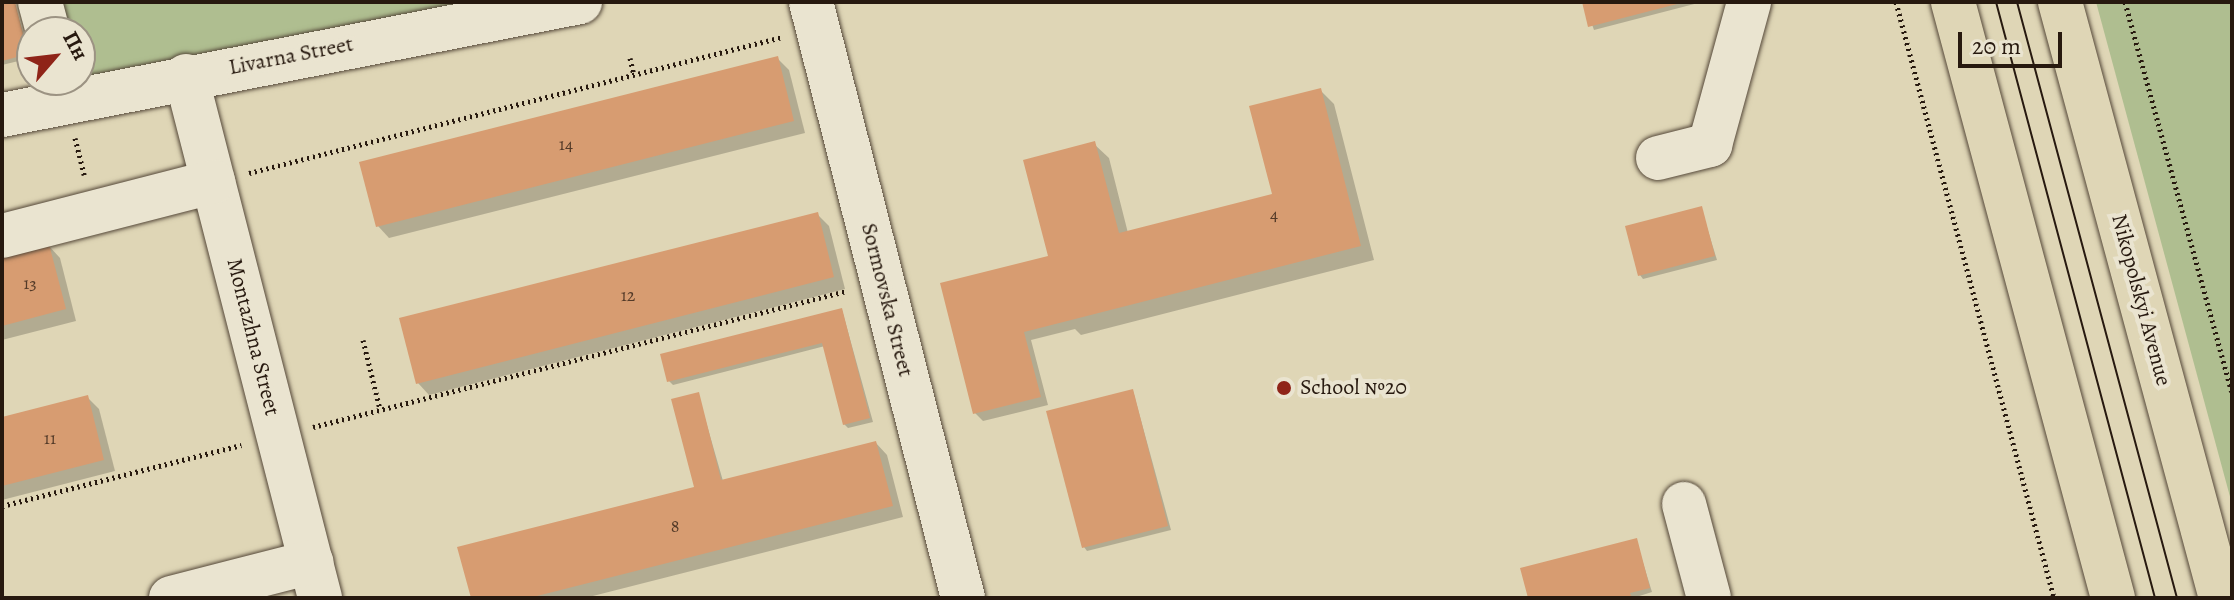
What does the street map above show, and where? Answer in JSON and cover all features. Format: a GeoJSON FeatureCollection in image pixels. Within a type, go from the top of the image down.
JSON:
{"type":"FeatureCollection","features":[{"type":"Feature","properties":{"kind":"main road"},"geometry":{"type":"LineString","coordinates":[[1953,2],[2113,598]]}},
{"type":"Feature","properties":{"kind":"main road","name":"Nikopolskyi Avenue"},"geometry":{"type":"LineString","coordinates":[[2060,2],[2221,598]]}},
{"type":"Feature","properties":{"kind":"street","name":"Livarna Street"},"geometry":{"type":"LineString","coordinates":[[96,87],[186,76],[580,2]]}},
{"type":"Feature","properties":{"kind":"street"},"geometry":{"type":"LineString","coordinates":[[1658,158],[1710,145],[1749,2]]}},
{"type":"Feature","properties":{"kind":"street","name":"Sormovska Street"},"geometry":{"type":"LineString","coordinates":[[814,15],[963,598]]}},
{"type":"Feature","properties":{"kind":"street","name":"Montazhna Street"},"geometry":{"type":"LineString","coordinates":[[186,76],[315,580]]}},
{"type":"Feature","properties":{"kind":"street","name":"Livarna Street"},"geometry":{"type":"LineString","coordinates":[[2,115],[50,96]]}},
{"type":"Feature","properties":{"kind":"street"},"geometry":{"type":"LineString","coordinates":[[2,236],[213,182]]}},
{"type":"Feature","properties":{"kind":"street"},"geometry":{"type":"LineString","coordinates":[[1684,504],[1709,598]]}},
{"type":"Feature","properties":{"kind":"street"},"geometry":{"type":"LineString","coordinates":[[171,598],[315,580]]}},
{"type":"Feature","properties":{"kind":"path"},"geometry":{"type":"LineString","coordinates":[[1896,2],[2054,598]]}},
{"type":"Feature","properties":{"kind":"path"},"geometry":{"type":"LineString","coordinates":[[2125,2],[2232,392]]}},
{"type":"Feature","properties":{"kind":"path"},"geometry":{"type":"LineString","coordinates":[[213,182],[634,75],[814,15]]}},
{"type":"Feature","properties":{"kind":"path"},"geometry":{"type":"LineString","coordinates":[[630,58],[634,75]]}},
{"type":"Feature","properties":{"kind":"path"},"geometry":{"type":"LineString","coordinates":[[64,96],[94,212]]}},
{"type":"Feature","properties":{"kind":"path"},"geometry":{"type":"LineString","coordinates":[[2,506],[883,282]]}},
{"type":"Feature","properties":{"kind":"path"},"geometry":{"type":"LineString","coordinates":[[363,340],[380,409]]}},
{"type":"Feature","properties":{"kind":"green space"},"geometry":{"type":"Polygon","coordinates":[[[56,2],[490,2],[96,77],[96,16],[60,16],[56,2]]]}},
{"type":"Feature","properties":{"kind":"green space"},"geometry":{"type":"Polygon","coordinates":[[[2096,2],[2232,2],[2232,504],[2096,2]]]}},
{"type":"Feature","properties":{"kind":"building"},"geometry":{"type":"Polygon","coordinates":[[[15,2],[18,16],[16,16],[16,57],[2,61],[2,4],[15,2]]]}},
{"type":"Feature","properties":{"kind":"building"},"geometry":{"type":"Polygon","coordinates":[[[1582,2],[1681,2],[1681,3],[1588,27],[1582,2]]]}},
{"type":"Feature","properties":{"kind":"building"},"geometry":{"type":"Polygon","coordinates":[[[778,56],[794,121],[376,227],[359,162],[778,56]]]}},
{"type":"Feature","properties":{"kind":"building"},"geometry":{"type":"Polygon","coordinates":[[[1321,88],[1361,246],[1024,332],[1041,397],[973,414],[940,283],[1048,256],[1023,160],[1095,141],[1119,233],[1272,194],[1249,106],[1321,88]]]}},
{"type":"Feature","properties":{"kind":"building"},"geometry":{"type":"Polygon","coordinates":[[[1702,206],[1715,256],[1638,276],[1625,226],[1702,206]]]}},
{"type":"Feature","properties":{"kind":"building"},"geometry":{"type":"Polygon","coordinates":[[[818,212],[834,277],[416,384],[399,318],[818,212]]]}},
{"type":"Feature","properties":{"kind":"building"},"geometry":{"type":"Polygon","coordinates":[[[49,244],[66,309],[2,326],[2,256],[49,244]]]}},
{"type":"Feature","properties":{"kind":"building"},"geometry":{"type":"Polygon","coordinates":[[[842,308],[870,418],[843,425],[822,343],[667,382],[660,354],[842,308]]]}},
{"type":"Feature","properties":{"kind":"building"},"geometry":{"type":"Polygon","coordinates":[[[1133,389],[1168,526],[1082,548],[1046,411],[1133,389]]]}},
{"type":"Feature","properties":{"kind":"building"},"geometry":{"type":"Polygon","coordinates":[[[699,392],[721,480],[876,441],[893,506],[529,598],[471,598],[457,547],[694,487],[671,399],[699,392]]]}},
{"type":"Feature","properties":{"kind":"building"},"geometry":{"type":"Polygon","coordinates":[[[88,395],[104,460],[2,486],[2,417],[88,395]]]}},
{"type":"Feature","properties":{"kind":"building"},"geometry":{"type":"Polygon","coordinates":[[[1637,538],[1650,588],[1630,593],[1632,598],[1528,598],[1520,568],[1637,538]]]}},
{"type":"Feature","properties":{"kind":"tram line"},"geometry":{"type":"LineString","coordinates":[[1996,2],[2155,598]]}},
{"type":"Feature","properties":{"kind":"tram line"},"geometry":{"type":"LineString","coordinates":[[2017,2],[2177,598]]}},
{"type":"Feature","properties":{"kind":"place","name":"School №20"},"geometry":{"type":"Point","coordinates":[1284,388]}}]}
